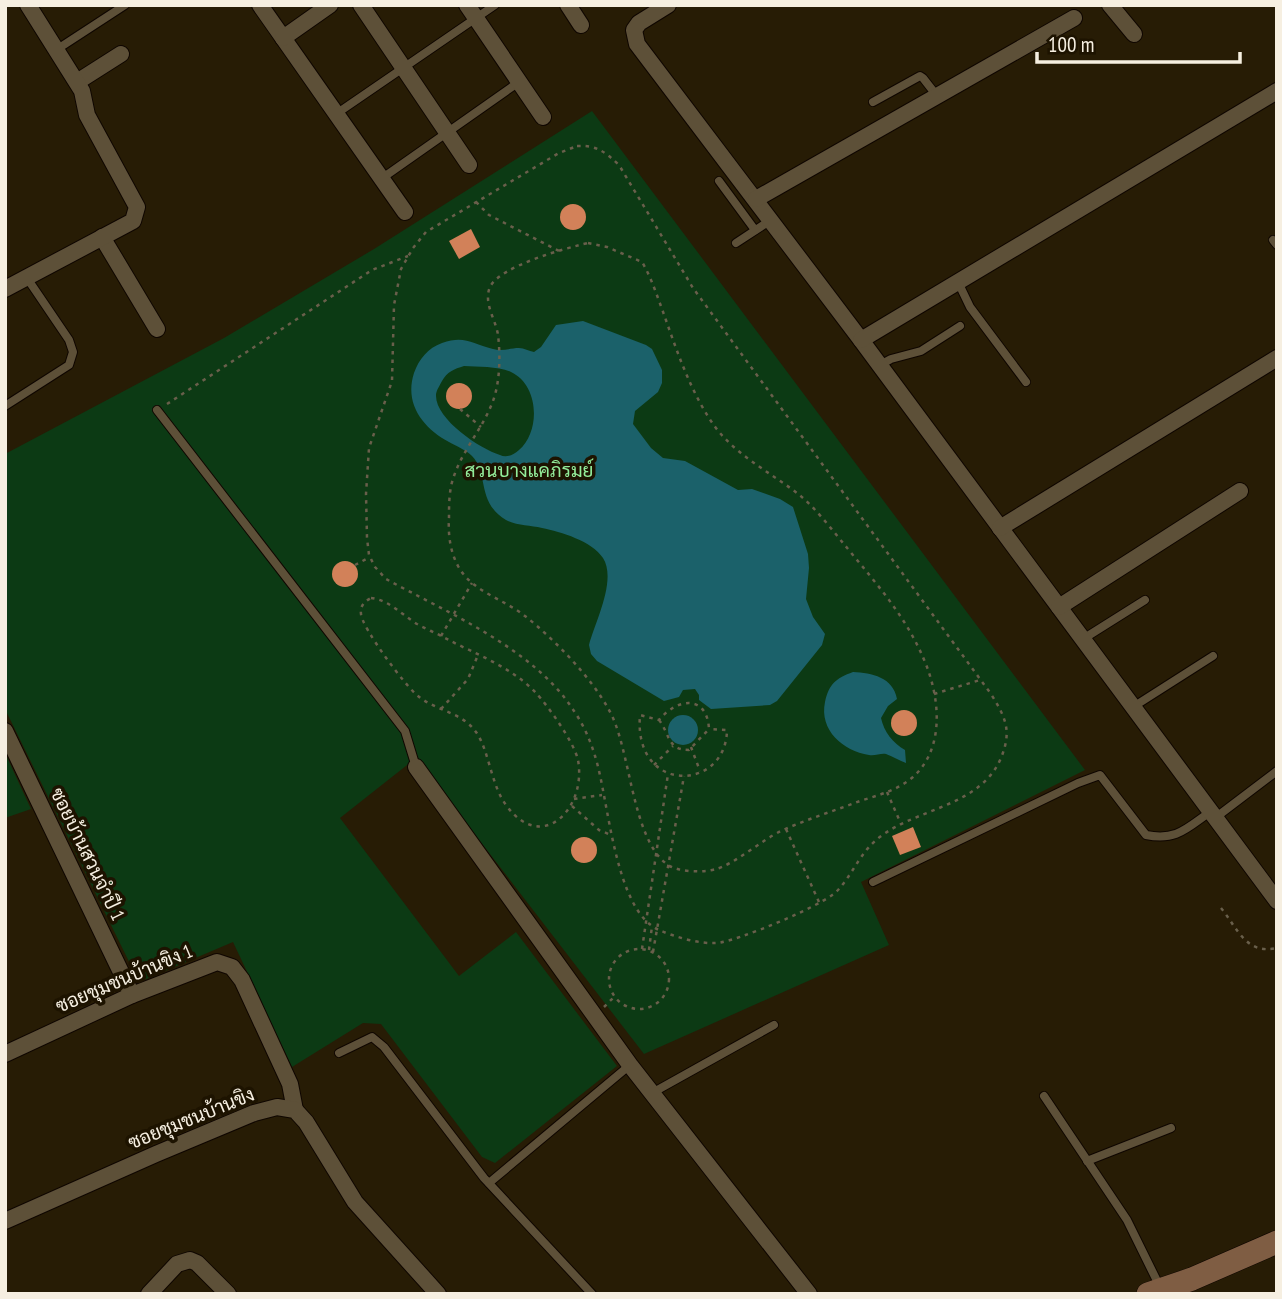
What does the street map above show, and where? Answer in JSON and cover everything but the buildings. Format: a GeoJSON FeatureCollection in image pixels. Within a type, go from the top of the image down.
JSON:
{"type":"FeatureCollection","features":[{"type":"Feature","properties":{"kind":"main road"},"geometry":{"type":"LineString","coordinates":[[1169,1290],[1277,1242]]}},
{"type":"Feature","properties":{"kind":"street"},"geometry":{"type":"LineString","coordinates":[[5,289],[133,221],[137,207],[86,115],[82,91],[28,5]]}},
{"type":"Feature","properties":{"kind":"street"},"geometry":{"type":"LineString","coordinates":[[260,5],[405,212]]}},
{"type":"Feature","properties":{"kind":"street"},"geometry":{"type":"LineString","coordinates":[[282,38],[330,5]]}},
{"type":"Feature","properties":{"kind":"street"},"geometry":{"type":"LineString","coordinates":[[361,5],[469,165]]}},
{"type":"Feature","properties":{"kind":"street"},"geometry":{"type":"LineString","coordinates":[[568,5],[581,25]]}},
{"type":"Feature","properties":{"kind":"street"},"geometry":{"type":"LineString","coordinates":[[668,5],[639,23],[634,30],[637,44],[772,220],[1277,901]]}},
{"type":"Feature","properties":{"kind":"street"},"geometry":{"type":"LineString","coordinates":[[1110,5],[1134,34]]}},
{"type":"Feature","properties":{"kind":"street"},"geometry":{"type":"LineString","coordinates":[[472,12],[543,117]]}},
{"type":"Feature","properties":{"kind":"street"},"geometry":{"type":"LineString","coordinates":[[756,199],[1074,18]]}},
{"type":"Feature","properties":{"kind":"street"},"geometry":{"type":"LineString","coordinates":[[77,82],[121,54]]}},
{"type":"Feature","properties":{"kind":"street"},"geometry":{"type":"LineString","coordinates":[[861,340],[1277,91]]}},
{"type":"Feature","properties":{"kind":"street"},"geometry":{"type":"LineString","coordinates":[[102,237],[157,329]]}},
{"type":"Feature","properties":{"kind":"street"},"geometry":{"type":"LineString","coordinates":[[1000,528],[1277,358]]}},
{"type":"Feature","properties":{"kind":"street"},"geometry":{"type":"LineString","coordinates":[[1059,607],[1240,491]]}},
{"type":"Feature","properties":{"kind":"street","name":"ซอยบ้านสวนจำปี 1"},"geometry":{"type":"LineString","coordinates":[[5,731],[132,995]]}},
{"type":"Feature","properties":{"kind":"street"},"geometry":{"type":"LineString","coordinates":[[416,767],[630,1065],[809,1294]]}},
{"type":"Feature","properties":{"kind":"street","name":"ซอยชุมชนบ้านขิง 1"},"geometry":{"type":"LineString","coordinates":[[5,1054],[132,995],[217,962],[232,967],[242,980],[290,1084],[295,1111]]}},
{"type":"Feature","properties":{"kind":"street","name":"ซอยชุมชนบ้านขิง"},"geometry":{"type":"LineString","coordinates":[[7,1216],[254,1113],[277,1107],[295,1111]]}},
{"type":"Feature","properties":{"kind":"street"},"geometry":{"type":"LineString","coordinates":[[295,1111],[306,1122],[355,1202],[438,1294]]}},
{"type":"Feature","properties":{"kind":"street"},"geometry":{"type":"LineString","coordinates":[[149,1294],[177,1264],[190,1260],[197,1263],[228,1294]]}},
{"type":"Feature","properties":{"kind":"lane"},"geometry":{"type":"LineString","coordinates":[[56,50],[125,5]]}},
{"type":"Feature","properties":{"kind":"lane"},"geometry":{"type":"LineString","coordinates":[[336,114],[403,68],[472,12],[495,5]]}},
{"type":"Feature","properties":{"kind":"lane"},"geometry":{"type":"LineString","coordinates":[[873,102],[920,76],[937,96]]}},
{"type":"Feature","properties":{"kind":"lane"},"geometry":{"type":"LineString","coordinates":[[381,179],[519,82]]}},
{"type":"Feature","properties":{"kind":"lane"},"geometry":{"type":"LineString","coordinates":[[719,181],[755,230]]}},
{"type":"Feature","properties":{"kind":"lane"},"geometry":{"type":"LineString","coordinates":[[736,243],[772,220]]}},
{"type":"Feature","properties":{"kind":"lane"},"geometry":{"type":"LineString","coordinates":[[5,406],[69,365],[73,352],[69,341],[27,278]]}},
{"type":"Feature","properties":{"kind":"lane"},"geometry":{"type":"LineString","coordinates":[[958,282],[974,313],[1026,382]]}},
{"type":"Feature","properties":{"kind":"lane"},"geometry":{"type":"LineString","coordinates":[[880,365],[891,359],[921,351],[960,326]]}},
{"type":"Feature","properties":{"kind":"lane"},"geometry":{"type":"LineString","coordinates":[[157,410],[405,731],[416,767]]}},
{"type":"Feature","properties":{"kind":"lane"},"geometry":{"type":"LineString","coordinates":[[1083,639],[1145,600]]}},
{"type":"Feature","properties":{"kind":"lane"},"geometry":{"type":"LineString","coordinates":[[1133,707],[1213,656]]}},
{"type":"Feature","properties":{"kind":"lane"},"geometry":{"type":"LineString","coordinates":[[873,882],[1078,783],[1100,775],[1146,835],[1162,838],[1177,835],[1212,815],[1277,771]]}},
{"type":"Feature","properties":{"kind":"lane"},"geometry":{"type":"LineString","coordinates":[[652,1093],[774,1025]]}},
{"type":"Feature","properties":{"kind":"lane"},"geometry":{"type":"LineString","coordinates":[[339,1054],[372,1037],[384,1047],[489,1183],[592,1294]]}},
{"type":"Feature","properties":{"kind":"lane"},"geometry":{"type":"LineString","coordinates":[[489,1183],[630,1065]]}},
{"type":"Feature","properties":{"kind":"lane"},"geometry":{"type":"LineString","coordinates":[[1044,1096],[1127,1220],[1169,1290]]}},
{"type":"Feature","properties":{"kind":"lane"},"geometry":{"type":"LineString","coordinates":[[1087,1161],[1171,1128]]}},
{"type":"Feature","properties":{"kind":"path"},"geometry":{"type":"LineString","coordinates":[[592,146],[603,150],[619,165],[693,288],[1004,715],[1007,729],[1005,746],[997,766],[981,785],[965,796],[901,824],[871,844],[831,897],[746,936],[714,943],[697,941],[657,929],[646,922],[636,910],[628,893],[611,835],[596,757],[573,709],[531,664],[484,632],[387,579],[370,557],[366,494],[369,448],[392,381],[394,304],[401,269],[408,256],[426,232],[559,153],[592,146]]}},
{"type":"Feature","properties":{"kind":"path"},"geometry":{"type":"LineString","coordinates":[[476,202],[489,215],[559,251]]}},
{"type":"Feature","properties":{"kind":"path"},"geometry":{"type":"LineString","coordinates":[[588,243],[607,247],[642,262],[682,364],[715,426],[732,446],[801,496],[903,616],[928,671],[937,716],[933,746],[914,776],[887,792],[786,829],[714,870],[673,869],[668,865],[657,852],[635,805],[621,743],[610,711],[593,687],[548,636],[522,613],[472,583],[462,573],[451,546],[451,482],[482,427],[491,407],[499,365],[498,333],[487,299],[495,280],[506,272],[559,251],[588,243]]}},
{"type":"Feature","properties":{"kind":"path"},"geometry":{"type":"LineString","coordinates":[[157,410],[372,270],[408,256]]}},
{"type":"Feature","properties":{"kind":"path"},"geometry":{"type":"LineString","coordinates":[[460,409],[482,427]]}},
{"type":"Feature","properties":{"kind":"path"},"geometry":{"type":"LineString","coordinates":[[355,565],[370,557]]}},
{"type":"Feature","properties":{"kind":"path"},"geometry":{"type":"LineString","coordinates":[[441,636],[472,583]]}},
{"type":"Feature","properties":{"kind":"path"},"geometry":{"type":"LineString","coordinates":[[371,598],[381,599],[417,624],[441,636],[512,673],[536,693],[570,741],[578,758],[579,777],[572,805],[563,818],[552,824],[535,825],[522,820],[506,806],[491,774],[477,733],[460,716],[440,710],[416,695],[374,641],[361,618],[361,608],[364,601],[371,598]]}},
{"type":"Feature","properties":{"kind":"path"},"geometry":{"type":"LineString","coordinates":[[440,710],[468,679],[478,655]]}},
{"type":"Feature","properties":{"kind":"path"},"geometry":{"type":"LineString","coordinates":[[934,694],[980,680]]}},
{"type":"Feature","properties":{"kind":"path"},"geometry":{"type":"LineString","coordinates":[[659,720],[675,705],[692,703],[706,713],[709,729]]}},
{"type":"Feature","properties":{"kind":"path"},"geometry":{"type":"LineString","coordinates":[[640,715],[659,720],[673,746],[681,750],[691,747],[709,729],[727,730],[725,748],[718,759],[701,772],[684,776],[668,774],[654,765],[643,751],[640,715]]}},
{"type":"Feature","properties":{"kind":"path"},"geometry":{"type":"LineString","coordinates":[[654,765],[673,746]]}},
{"type":"Feature","properties":{"kind":"path"},"geometry":{"type":"LineString","coordinates":[[691,747],[701,772]]}},
{"type":"Feature","properties":{"kind":"path"},"geometry":{"type":"LineString","coordinates":[[642,949],[668,774]]}},
{"type":"Feature","properties":{"kind":"path"},"geometry":{"type":"LineString","coordinates":[[651,951],[684,776]]}},
{"type":"Feature","properties":{"kind":"path"},"geometry":{"type":"LineString","coordinates":[[887,792],[901,824]]}},
{"type":"Feature","properties":{"kind":"path"},"geometry":{"type":"LineString","coordinates":[[574,799],[604,795]]}},
{"type":"Feature","properties":{"kind":"path"},"geometry":{"type":"LineString","coordinates":[[572,805],[599,830],[611,835]]}},
{"type":"Feature","properties":{"kind":"path"},"geometry":{"type":"LineString","coordinates":[[786,829],[819,902]]}},
{"type":"Feature","properties":{"kind":"path"},"geometry":{"type":"LineString","coordinates":[[1221,908],[1249,944],[1258,950],[1277,948]]}},
{"type":"Feature","properties":{"kind":"path"},"geometry":{"type":"LineString","coordinates":[[651,951],[652,926]]}},
{"type":"Feature","properties":{"kind":"path"},"geometry":{"type":"LineString","coordinates":[[629,950],[651,951],[665,963],[668,973],[666,993],[651,1007],[631,1009],[614,997],[610,989],[610,970],[621,954],[629,950]]}},
{"type":"Feature","properties":{"kind":"green space","name":"สวนบางแคภิรมย์"},"geometry":{"type":"Polygon","coordinates":[[[592,111],[1085,770],[861,882],[889,945],[644,1054],[416,758],[340,818],[459,976],[516,932],[617,1066],[495,1163],[482,1157],[381,1024],[363,1023],[292,1067],[233,942],[139,982],[5,709],[5,454],[224,338],[374,249],[592,111]]]}},
{"type":"Feature","properties":{"kind":"green space"},"geometry":{"type":"Polygon","coordinates":[[[5,753],[31,809],[5,818],[5,753]]]}},
{"type":"Feature","properties":{"kind":"water"},"geometry":{"type":"Polygon","coordinates":[[[583,321],[652,349],[662,370],[662,383],[658,392],[635,411],[633,424],[651,448],[663,458],[685,461],[738,490],[752,489],[793,507],[808,554],[806,599],[813,617],[825,634],[822,645],[777,701],[770,705],[711,709],[699,700],[695,689],[683,690],[679,697],[664,701],[597,661],[591,654],[589,645],[604,601],[608,578],[603,558],[576,538],[515,523],[497,513],[490,505],[480,471],[472,456],[431,430],[418,414],[412,395],[414,373],[421,359],[432,348],[442,343],[463,340],[496,350],[519,348],[534,352],[541,347],[556,325],[583,321]],[[464,366],[446,375],[437,392],[438,404],[443,414],[460,432],[491,452],[502,456],[512,455],[526,442],[534,420],[532,397],[527,387],[520,378],[506,370],[464,366]]]}},
{"type":"Feature","properties":{"kind":"water"},"geometry":{"type":"Polygon","coordinates":[[[853,672],[881,678],[895,692],[897,699],[888,706],[881,718],[890,737],[905,750],[906,763],[886,754],[859,753],[842,744],[829,730],[824,712],[831,686],[838,679],[853,672]]]}},
{"type":"Feature","properties":{"kind":"water"},"geometry":{"type":"Polygon","coordinates":[[[683,715],[694,719],[698,730],[694,741],[683,745],[672,741],[668,730],[672,719],[683,715]]]}}]}
